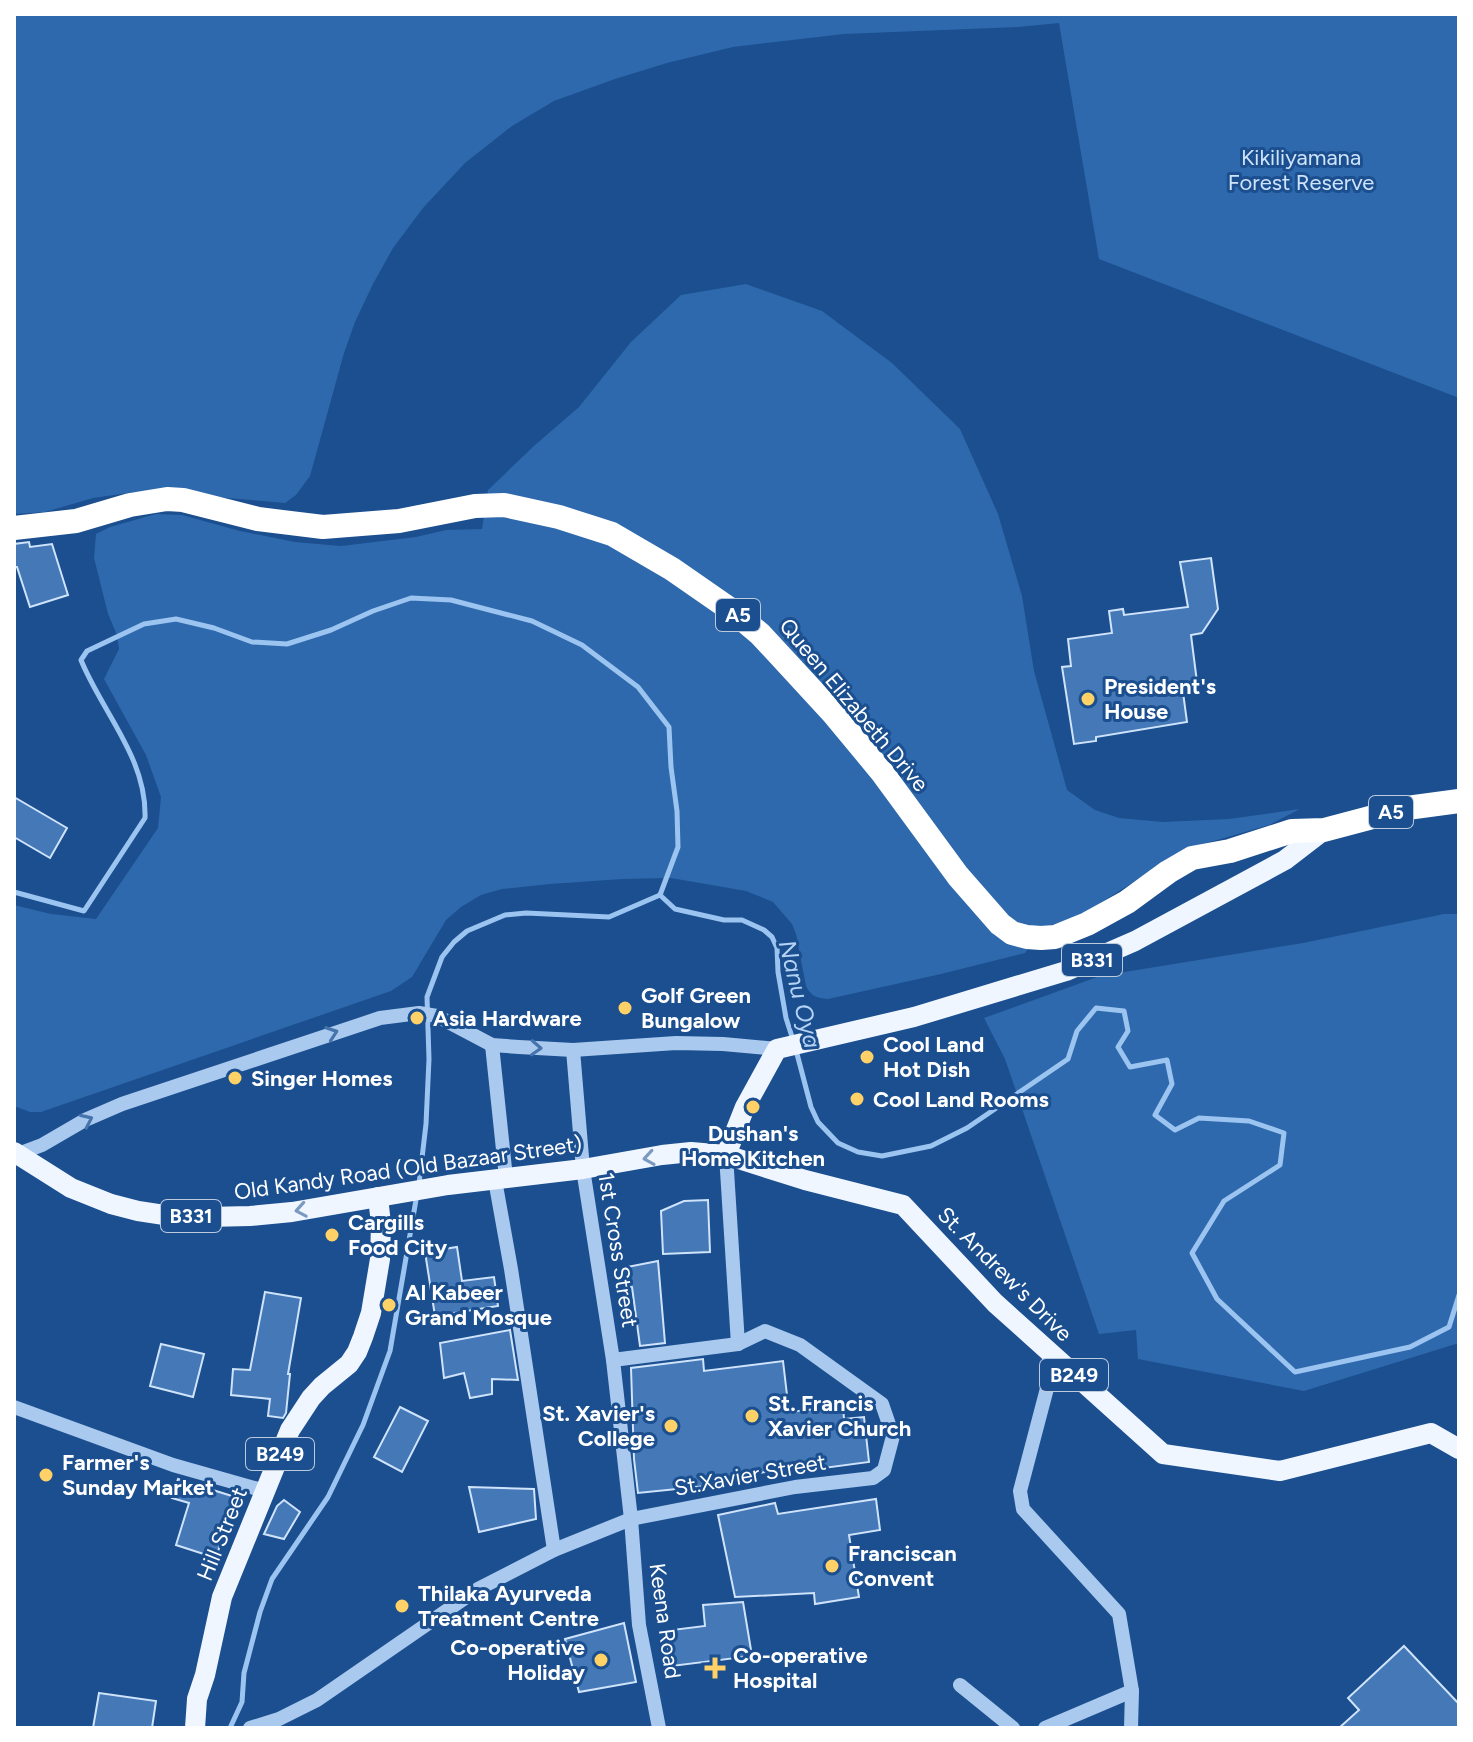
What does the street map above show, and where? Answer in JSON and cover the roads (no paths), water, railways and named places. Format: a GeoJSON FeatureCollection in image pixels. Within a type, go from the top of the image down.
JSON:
{"type":"FeatureCollection","features":[{"type":"Feature","properties":{"kind":"highway","name":"Queen Elizabeth Drive"},"geometry":{"type":"LineString","coordinates":[[14,528],[76,521],[130,505],[167,499],[183,500],[258,519],[323,527],[399,521],[467,507],[504,505],[559,517],[612,534],[672,569],[760,634],[833,713],[881,771],[958,876],[1006,930],[1019,935],[1041,938],[1068,933],[1127,902],[1192,858],[1230,851],[1292,831],[1324,830]]}},
{"type":"Feature","properties":{"kind":"highway","name":"A5"},"geometry":{"type":"LineString","coordinates":[[1324,830],[1407,808],[1459,801]]}},
{"type":"Feature","properties":{"kind":"main road","name":"B331"},"geometry":{"type":"LineString","coordinates":[[780,1049],[914,1017],[1066,971],[1135,941],[1250,879],[1302,848],[1324,830]]}},
{"type":"Feature","properties":{"kind":"main road"},"geometry":{"type":"LineString","coordinates":[[726,1155],[745,1107],[780,1049]]}},
{"type":"Feature","properties":{"kind":"main road","name":"Old Kandy Road (Old Bazaar Street)"},"geometry":{"type":"LineString","coordinates":[[16,1153],[91,1197],[138,1211],[171,1216],[250,1216],[292,1212],[448,1185],[691,1152],[726,1155]]}},
{"type":"Feature","properties":{"kind":"main road","name":"St. Andrew's Drive"},"geometry":{"type":"LineString","coordinates":[[726,1155],[805,1180],[903,1205],[995,1303],[1163,1454],[1280,1471],[1431,1433],[1459,1449]]}},
{"type":"Feature","properties":{"kind":"main road","name":"Hill Street"},"geometry":{"type":"LineString","coordinates":[[195,1728],[197,1699],[222,1597],[290,1430],[322,1386],[349,1364],[363,1337],[371,1313],[380,1259],[386,1196]]}},
{"type":"Feature","properties":{"kind":"street"},"geometry":{"type":"LineString","coordinates":[[16,1153],[42,1145],[85,1120],[153,1093],[380,1018],[419,1013],[437,1016],[492,1045],[573,1050],[676,1043],[780,1049]]}},
{"type":"Feature","properties":{"kind":"street"},"geometry":{"type":"LineString","coordinates":[[492,1045],[500,1179],[511,1269],[554,1550]]}},
{"type":"Feature","properties":{"kind":"street","name":"1st Cross Street"},"geometry":{"type":"LineString","coordinates":[[573,1050],[583,1169],[613,1360],[631,1519]]}},
{"type":"Feature","properties":{"kind":"street"},"geometry":{"type":"LineString","coordinates":[[613,1360],[738,1344],[726,1155]]}},
{"type":"Feature","properties":{"kind":"street","name":"St.Xavier Street"},"geometry":{"type":"LineString","coordinates":[[257,1726],[317,1700],[478,1589],[554,1550],[631,1519],[795,1487],[873,1478],[884,1470],[893,1436],[882,1404],[800,1345],[765,1331],[738,1344]]}},
{"type":"Feature","properties":{"kind":"street"},"geometry":{"type":"LineString","coordinates":[[1055,1358],[1020,1491],[1023,1509],[1119,1614],[1132,1691],[1131,1728]]}},
{"type":"Feature","properties":{"kind":"street"},"geometry":{"type":"LineString","coordinates":[[14,1407],[173,1465],[265,1491]]}},
{"type":"Feature","properties":{"kind":"street","name":"Keena Road"},"geometry":{"type":"LineString","coordinates":[[631,1519],[639,1625],[659,1728]]}},
{"type":"Feature","properties":{"kind":"street"},"geometry":{"type":"LineString","coordinates":[[960,1685],[1013,1728]]}},
{"type":"Feature","properties":{"kind":"street"},"geometry":{"type":"LineString","coordinates":[[1045,1728],[1132,1691]]}},
{"type":"Feature","properties":{"kind":"waterway","name":"Nanu Oya"},"geometry":{"type":"LineString","coordinates":[[14,892],[84,911],[145,818],[144,796],[131,755],[81,660],[87,651],[144,624],[176,619],[252,642],[287,644],[411,598],[451,600],[532,621],[582,645],[638,687],[669,727],[678,847],[660,895]]}},
{"type":"Feature","properties":{"kind":"waterway","name":"Nanu Oya"},"geometry":{"type":"LineString","coordinates":[[660,895],[675,909],[724,920],[742,920],[772,937],[777,948],[778,972],[793,1040]]}},
{"type":"Feature","properties":{"kind":"waterway"},"geometry":{"type":"LineString","coordinates":[[419,1184],[429,1059],[427,997],[442,957],[454,942],[467,931],[505,915],[526,913],[609,917],[660,895]]}},
{"type":"Feature","properties":{"kind":"waterway","name":"Nanu Oya"},"geometry":{"type":"LineString","coordinates":[[796,1050],[818,1122],[838,1143],[858,1152],[882,1156],[931,1146],[967,1128],[1068,1059],[1077,1031],[1096,1008],[1124,1011],[1128,1031],[1118,1047],[1130,1067],[1167,1060],[1172,1084],[1155,1115],[1175,1130],[1199,1118],[1249,1121],[1284,1133],[1280,1165],[1224,1201],[1192,1253],[1217,1299],[1295,1372],[1410,1347],[1449,1327],[1459,1295]]}},
{"type":"Feature","properties":{"kind":"waterway"},"geometry":{"type":"LineString","coordinates":[[230,1728],[242,1702],[244,1673],[272,1579],[328,1497],[363,1425],[390,1351],[417,1194]]}},
{"type":"Feature","properties":{"kind":"place","name":"President's House"},"geometry":{"type":"Point","coordinates":[1088,699]}},
{"type":"Feature","properties":{"kind":"place","name":"Golf Green Bungalow"},"geometry":{"type":"Point","coordinates":[625,1008]}},
{"type":"Feature","properties":{"kind":"place","name":"Asia Hardware"},"geometry":{"type":"Point","coordinates":[417,1018]}},
{"type":"Feature","properties":{"kind":"place","name":"Cool Land Hot Dish"},"geometry":{"type":"Point","coordinates":[867,1057]}},
{"type":"Feature","properties":{"kind":"place","name":"Singer Homes"},"geometry":{"type":"Point","coordinates":[235,1078]}},
{"type":"Feature","properties":{"kind":"place","name":"Cool Land Rooms"},"geometry":{"type":"Point","coordinates":[857,1099]}},
{"type":"Feature","properties":{"kind":"place","name":"Dushan's Home Kitchen"},"geometry":{"type":"Point","coordinates":[753,1107]}},
{"type":"Feature","properties":{"kind":"place","name":"Cargills Food City"},"geometry":{"type":"Point","coordinates":[332,1235]}},
{"type":"Feature","properties":{"kind":"place","name":"Al Kabeer Grand Mosque"},"geometry":{"type":"Point","coordinates":[389,1305]}},
{"type":"Feature","properties":{"kind":"place","name":"St. Francis Xavier Church"},"geometry":{"type":"Point","coordinates":[752,1416]}},
{"type":"Feature","properties":{"kind":"place","name":"St. Xavier's College"},"geometry":{"type":"Point","coordinates":[671,1426]}},
{"type":"Feature","properties":{"kind":"place","name":"Farmer's Sunday Market"},"geometry":{"type":"Point","coordinates":[46,1475]}},
{"type":"Feature","properties":{"kind":"place","name":"Franciscan Convent"},"geometry":{"type":"Point","coordinates":[832,1566]}},
{"type":"Feature","properties":{"kind":"place","name":"Thilaka Ayurveda Treatment Centre"},"geometry":{"type":"Point","coordinates":[402,1606]}},
{"type":"Feature","properties":{"kind":"place","name":"Co-operative Holiday"},"geometry":{"type":"Point","coordinates":[601,1660]}},
{"type":"Feature","properties":{"kind":"place","name":"Co-operative Hospital"},"geometry":{"type":"Point","coordinates":[715,1668]}},
{"type":"Feature","properties":{"kind":"park label","name":"Kikiliyamana Forest Reserve"},"geometry":{"type":"Point","coordinates":[1301,170]}}]}
